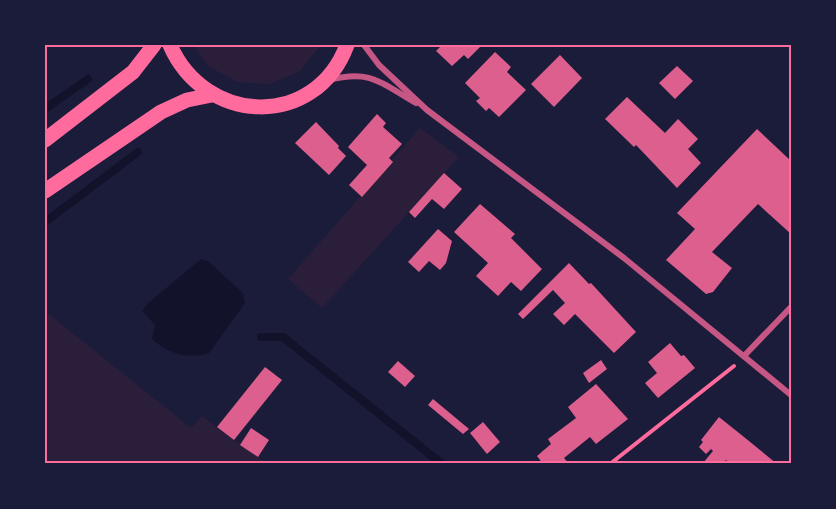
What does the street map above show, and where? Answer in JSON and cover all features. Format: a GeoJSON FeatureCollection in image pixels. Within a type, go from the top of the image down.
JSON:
{"type":"FeatureCollection","features":[{"type":"Feature","properties":{"kind":"main road"},"geometry":{"type":"LineString","coordinates":[[45,140],[133,72],[154,45]]}},
{"type":"Feature","properties":{"kind":"main road"},"geometry":{"type":"LineString","coordinates":[[170,45],[185,72],[212,94],[240,105],[270,106],[298,98],[323,81],[334,68],[346,45]]}},
{"type":"Feature","properties":{"kind":"main road"},"geometry":{"type":"LineString","coordinates":[[45,191],[161,112],[187,100],[212,94]]}},
{"type":"Feature","properties":{"kind":"street"},"geometry":{"type":"LineString","coordinates":[[364,45],[379,65],[427,110],[624,258],[791,395]]}},
{"type":"Feature","properties":{"kind":"street"},"geometry":{"type":"LineString","coordinates":[[323,81],[356,75],[371,78],[427,110]]}},
{"type":"Feature","properties":{"kind":"street"},"geometry":{"type":"LineString","coordinates":[[744,356],[791,307]]}},
{"type":"Feature","properties":{"kind":"path"},"geometry":{"type":"LineString","coordinates":[[610,464],[724,375],[744,356]]}},
{"type":"Feature","properties":{"kind":"shaded area"},"geometry":{"type":"Polygon","coordinates":[[[194,45],[321,45],[299,72],[269,84],[237,82],[208,66],[194,45]]]}},
{"type":"Feature","properties":{"kind":"shaded area"},"geometry":{"type":"Polygon","coordinates":[[[420,128],[459,157],[322,308],[288,279],[420,128]]]}},
{"type":"Feature","properties":{"kind":"shaded area"},"geometry":{"type":"Polygon","coordinates":[[[201,259],[209,262],[243,293],[245,303],[209,353],[194,356],[179,354],[164,348],[152,339],[155,325],[142,311],[147,304],[201,259]]]}},
{"type":"Feature","properties":{"kind":"shaded area"},"geometry":{"type":"Polygon","coordinates":[[[45,311],[191,428],[202,416],[268,464],[45,464],[45,311]]]}},
{"type":"Feature","properties":{"kind":"building"},"geometry":{"type":"Polygon","coordinates":[[[442,45],[482,45],[468,59],[464,55],[452,66],[436,51],[442,45]]]}},
{"type":"Feature","properties":{"kind":"building"},"geometry":{"type":"Polygon","coordinates":[[[495,52],[511,67],[507,72],[526,90],[499,117],[489,108],[486,111],[476,101],[480,98],[465,83],[495,52]]]}},
{"type":"Feature","properties":{"kind":"building"},"geometry":{"type":"Polygon","coordinates":[[[560,55],[582,78],[554,107],[531,84],[560,55]]]}},
{"type":"Feature","properties":{"kind":"building"},"geometry":{"type":"Polygon","coordinates":[[[677,66],[693,81],[675,99],[659,83],[677,66]]]}},
{"type":"Feature","properties":{"kind":"building"},"geometry":{"type":"Polygon","coordinates":[[[627,97],[665,133],[678,119],[698,139],[688,149],[701,163],[677,188],[636,145],[634,147],[605,119],[627,97]]]}},
{"type":"Feature","properties":{"kind":"building"},"geometry":{"type":"Polygon","coordinates":[[[377,114],[386,123],[383,127],[402,144],[389,158],[393,162],[362,197],[349,185],[367,165],[348,147],[377,114]]]}},
{"type":"Feature","properties":{"kind":"building"},"geometry":{"type":"Polygon","coordinates":[[[316,122],[346,156],[329,175],[295,143],[316,122]]]}},
{"type":"Feature","properties":{"kind":"building"},"geometry":{"type":"Polygon","coordinates":[[[757,129],[791,161],[791,234],[758,204],[712,252],[732,268],[713,292],[706,294],[666,260],[695,229],[677,213],[757,129]]]}},
{"type":"Feature","properties":{"kind":"building"},"geometry":{"type":"Polygon","coordinates":[[[444,173],[462,189],[444,209],[432,199],[415,218],[409,212],[444,173]]]}},
{"type":"Feature","properties":{"kind":"building"},"geometry":{"type":"Polygon","coordinates":[[[480,204],[515,234],[511,238],[542,269],[521,291],[511,282],[498,296],[476,276],[488,263],[454,232],[480,204]]]}},
{"type":"Feature","properties":{"kind":"building"},"geometry":{"type":"Polygon","coordinates":[[[438,229],[452,241],[446,263],[440,270],[429,261],[419,272],[408,262],[438,229]]]}},
{"type":"Feature","properties":{"kind":"building"},"geometry":{"type":"Polygon","coordinates":[[[569,263],[589,284],[591,283],[636,332],[614,353],[575,314],[564,325],[553,314],[565,303],[553,290],[523,319],[518,314],[569,263]]]}},
{"type":"Feature","properties":{"kind":"building"},"geometry":{"type":"Polygon","coordinates":[[[670,343],[695,368],[658,398],[645,383],[657,373],[648,362],[670,343]]]}},
{"type":"Feature","properties":{"kind":"building"},"geometry":{"type":"Polygon","coordinates":[[[601,360],[607,369],[589,383],[583,373],[601,360]]]}},
{"type":"Feature","properties":{"kind":"building"},"geometry":{"type":"Polygon","coordinates":[[[398,361],[415,376],[405,387],[388,372],[398,361]]]}},
{"type":"Feature","properties":{"kind":"building"},"geometry":{"type":"Polygon","coordinates":[[[265,367],[282,380],[234,440],[217,427],[265,367]]]}},
{"type":"Feature","properties":{"kind":"building"},"geometry":{"type":"Polygon","coordinates":[[[596,384],[628,419],[596,444],[590,437],[564,458],[569,464],[543,464],[537,456],[551,444],[548,439],[576,418],[568,407],[596,384]]]}},
{"type":"Feature","properties":{"kind":"building"},"geometry":{"type":"Polygon","coordinates":[[[433,399],[469,429],[463,434],[428,405],[433,399]]]}},
{"type":"Feature","properties":{"kind":"building"},"geometry":{"type":"Polygon","coordinates":[[[719,417],[777,464],[731,464],[726,460],[721,464],[703,463],[713,451],[711,449],[706,454],[699,447],[703,442],[701,440],[719,417]]]}},
{"type":"Feature","properties":{"kind":"building"},"geometry":{"type":"Polygon","coordinates":[[[483,422],[500,442],[487,454],[470,433],[483,422]]]}},
{"type":"Feature","properties":{"kind":"building"},"geometry":{"type":"Polygon","coordinates":[[[251,428],[269,440],[258,457],[240,445],[251,428]]]}},
{"type":"Feature","properties":{"kind":"waterway"},"geometry":{"type":"LineString","coordinates":[[45,109],[88,79]]}},
{"type":"Feature","properties":{"kind":"waterway"},"geometry":{"type":"LineString","coordinates":[[45,222],[138,152]]}},
{"type":"Feature","properties":{"kind":"waterway"},"geometry":{"type":"LineString","coordinates":[[261,337],[283,337],[442,464]]}}]}
